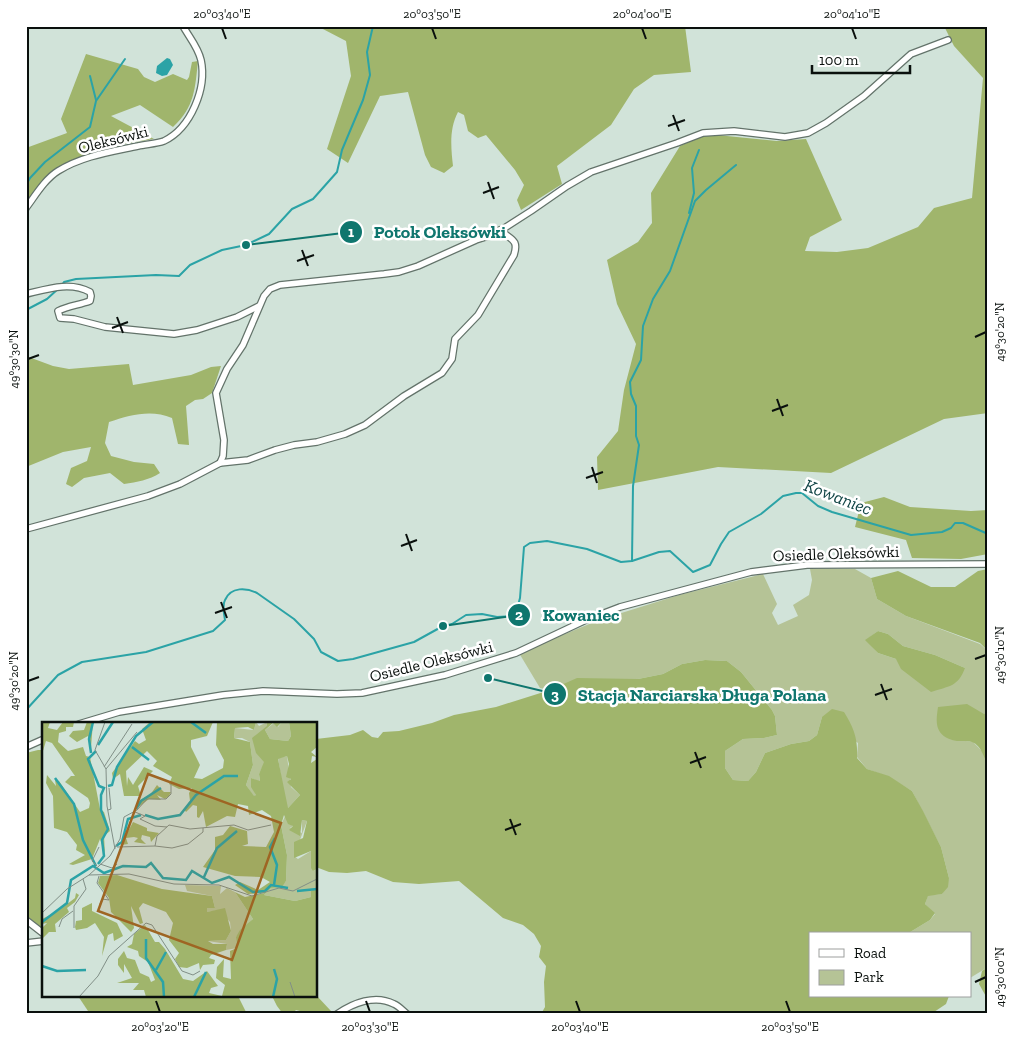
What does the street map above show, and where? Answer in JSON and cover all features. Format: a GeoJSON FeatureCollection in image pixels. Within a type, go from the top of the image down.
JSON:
{"type":"FeatureCollection","features":[{"type":"Feature","properties":{"kind":"street","name":"Oleksówki"},"geometry":{"type":"LineString","coordinates":[[26,208],[56,171],[88,156],[164,141],[184,125],[199,100],[202,78],[201,60],[197,48],[183,26]]}},
{"type":"Feature","properties":{"kind":"street"},"geometry":{"type":"LineString","coordinates":[[220,463],[223,456],[224,440],[216,393],[227,369],[243,344],[264,296],[270,289],[280,284],[399,272],[437,259],[476,240],[494,234],[591,172],[703,133],[734,131],[785,137],[808,132],[826,124],[864,96],[911,54],[948,40]]}},
{"type":"Feature","properties":{"kind":"street"},"geometry":{"type":"LineString","coordinates":[[26,529],[148,496],[180,484],[220,463],[248,460],[294,445],[318,442],[345,434],[365,425],[404,396],[442,373],[452,359],[455,339],[478,316],[514,256],[517,247],[515,242],[500,230]]}},
{"type":"Feature","properties":{"kind":"street"},"geometry":{"type":"LineString","coordinates":[[26,294],[59,287],[84,288],[92,296],[90,301],[58,311],[60,318],[74,319],[105,327],[174,334],[198,330],[237,317],[259,306]]}},
{"type":"Feature","properties":{"kind":"street","name":"Osiedle Oleksówki"},"geometry":{"type":"LineString","coordinates":[[86,722],[119,712],[223,695],[263,691],[337,694],[362,693],[446,675],[516,653],[586,620],[620,607],[751,572],[807,565],[988,564]]}},
{"type":"Feature","properties":{"kind":"street"},"geometry":{"type":"LineString","coordinates":[[26,747],[42,740]]}},
{"type":"Feature","properties":{"kind":"street"},"geometry":{"type":"LineString","coordinates":[[26,920],[42,932]]}},
{"type":"Feature","properties":{"kind":"street"},"geometry":{"type":"LineString","coordinates":[[26,943],[42,941]]}},
{"type":"Feature","properties":{"kind":"street"},"geometry":{"type":"LineString","coordinates":[[337,1014],[350,1006],[375,999],[394,1004],[407,1014]]}},
{"type":"Feature","properties":{"kind":"green space"},"geometry":{"type":"Polygon","coordinates":[[[322,26],[685,26],[691,72],[654,75],[634,89],[611,125],[557,166],[562,184],[521,210],[517,200],[524,185],[515,170],[486,135],[478,138],[468,131],[464,115],[458,112],[452,132],[453,166],[444,173],[431,167],[425,155],[408,92],[380,96],[348,163],[327,149],[351,76],[346,41],[321,28],[322,26]]]}},
{"type":"Feature","properties":{"kind":"green space"},"geometry":{"type":"Polygon","coordinates":[[[944,26],[988,26],[988,413],[944,419],[831,473],[718,467],[598,490],[597,457],[618,431],[624,390],[636,344],[617,304],[607,260],[638,242],[652,223],[651,193],[680,146],[703,136],[717,135],[777,141],[806,139],[842,220],[810,237],[805,251],[837,252],[868,248],[918,227],[934,208],[972,198],[983,78],[954,46],[944,26]]]}},
{"type":"Feature","properties":{"kind":"green space"},"geometry":{"type":"Polygon","coordinates":[[[86,54],[138,69],[144,77],[155,82],[173,74],[187,80],[192,62],[198,61],[193,97],[186,112],[173,127],[140,105],[111,116],[154,139],[122,144],[67,162],[29,199],[26,210],[26,148],[67,133],[61,119],[86,54]]]}},
{"type":"Feature","properties":{"kind":"green space"},"geometry":{"type":"Polygon","coordinates":[[[26,356],[53,366],[69,369],[129,364],[133,385],[191,375],[211,367],[221,366],[212,393],[186,406],[189,445],[178,444],[172,418],[164,415],[140,414],[109,422],[105,443],[111,456],[134,462],[154,464],[160,473],[147,479],[124,484],[110,473],[84,478],[72,487],[66,484],[71,468],[87,461],[91,447],[63,452],[26,467],[26,356]]]}},
{"type":"Feature","properties":{"kind":"green space"},"geometry":{"type":"Polygon","coordinates":[[[884,497],[910,507],[971,511],[988,510],[988,554],[961,559],[912,558],[906,540],[855,527],[861,503],[884,497]]]}},
{"type":"Feature","properties":{"kind":"green space"},"geometry":{"type":"Polygon","coordinates":[[[810,569],[855,569],[871,578],[877,599],[906,616],[980,644],[988,651],[988,713],[950,739],[973,742],[983,752],[988,764],[988,967],[972,977],[972,932],[910,932],[930,920],[935,914],[925,904],[928,895],[942,894],[949,878],[941,847],[912,791],[889,777],[867,769],[857,757],[858,743],[822,717],[817,735],[809,741],[791,744],[765,753],[756,772],[748,781],[733,780],[725,768],[725,751],[743,739],[777,735],[775,716],[772,710],[741,672],[727,661],[705,660],[682,664],[663,674],[638,679],[616,679],[550,690],[540,688],[519,653],[599,620],[679,595],[763,574],[777,604],[772,613],[778,625],[798,616],[793,605],[809,595],[812,580],[810,569]],[[878,631],[866,640],[878,653],[896,659],[965,668],[935,655],[903,646],[888,634],[878,631]]]}},
{"type":"Feature","properties":{"kind":"green space"},"geometry":{"type":"Polygon","coordinates":[[[988,569],[988,651],[980,643],[906,616],[877,599],[871,578],[898,571],[931,587],[955,587],[978,571],[988,569]]]}},
{"type":"Feature","properties":{"kind":"green space"},"geometry":{"type":"Polygon","coordinates":[[[878,631],[888,634],[903,646],[935,655],[965,668],[959,679],[952,685],[931,692],[901,669],[896,659],[878,653],[865,640],[878,631]]]}},
{"type":"Feature","properties":{"kind":"green space"},"geometry":{"type":"Polygon","coordinates":[[[705,660],[727,661],[741,672],[775,716],[777,735],[743,739],[725,751],[725,768],[733,780],[748,781],[756,772],[765,753],[791,744],[809,741],[817,735],[822,717],[832,709],[844,712],[855,734],[857,758],[867,769],[889,776],[912,791],[941,847],[949,878],[948,887],[942,894],[928,896],[925,904],[935,913],[930,920],[910,932],[809,932],[809,998],[948,998],[946,1004],[931,1014],[541,1014],[545,1007],[544,982],[546,966],[539,957],[541,946],[534,934],[523,925],[503,918],[459,881],[419,884],[393,882],[366,871],[329,872],[318,868],[318,739],[350,735],[363,730],[372,737],[378,738],[383,732],[399,731],[432,723],[454,715],[496,707],[550,690],[577,678],[638,679],[663,674],[682,664],[705,660]]]}},
{"type":"Feature","properties":{"kind":"green space"},"geometry":{"type":"Polygon","coordinates":[[[967,704],[984,714],[988,713],[988,764],[975,744],[970,741],[954,741],[939,731],[938,707],[967,704]]]}},
{"type":"Feature","properties":{"kind":"green space"},"geometry":{"type":"Polygon","coordinates":[[[42,750],[42,928],[26,915],[26,753],[42,750]]]}},
{"type":"Feature","properties":{"kind":"green space"},"geometry":{"type":"Polygon","coordinates":[[[988,967],[988,1000],[979,984],[982,971],[988,967]]]}},
{"type":"Feature","properties":{"kind":"green space"},"geometry":{"type":"Polygon","coordinates":[[[318,997],[331,1011],[330,1014],[311,1014],[296,1010],[292,1014],[283,1014],[273,998],[318,997]]]}},
{"type":"Feature","properties":{"kind":"green space"},"geometry":{"type":"Polygon","coordinates":[[[79,998],[239,998],[247,1014],[90,1014],[79,998]]]}},
{"type":"Feature","properties":{"kind":"water"},"geometry":{"type":"Polygon","coordinates":[[[167,58],[170,59],[173,65],[167,75],[162,76],[156,73],[157,66],[167,58]]]}},
{"type":"Feature","properties":{"kind":"waterway"},"geometry":{"type":"LineString","coordinates":[[62,285],[64,282],[76,279],[156,275],[179,276],[190,265],[222,250],[246,245],[269,234],[292,209],[313,199],[337,172],[342,150],[363,100],[370,75],[367,52],[373,26]]}},
{"type":"Feature","properties":{"kind":"waterway"},"geometry":{"type":"LineString","coordinates":[[26,185],[45,162],[90,127],[96,101],[125,59]]}},
{"type":"Feature","properties":{"kind":"waterway"},"geometry":{"type":"LineString","coordinates":[[90,76],[96,100]]}},
{"type":"Feature","properties":{"kind":"waterway"},"geometry":{"type":"LineString","coordinates":[[689,213],[694,193],[692,168],[699,150]]}},
{"type":"Feature","properties":{"kind":"waterway"},"geometry":{"type":"LineString","coordinates":[[632,561],[633,486],[639,445],[636,436],[636,406],[631,394],[630,382],[641,360],[643,326],[653,299],[670,271],[695,201],[736,165]]}},
{"type":"Feature","properties":{"kind":"waterway"},"geometry":{"type":"LineString","coordinates":[[26,310],[47,299],[59,288]]}},
{"type":"Feature","properties":{"kind":"waterway","name":"Kowaniec"},"geometry":{"type":"LineString","coordinates":[[26,710],[58,675],[82,662],[146,652],[213,631],[225,620],[223,610],[228,595],[240,589],[257,593],[294,619],[314,639],[321,652],[338,661],[353,659],[414,642],[443,626],[452,624],[466,615],[515,616],[520,598],[524,547],[530,543],[547,541],[587,549],[621,562],[670,551],[693,572],[710,565],[729,532],[761,514],[783,496],[796,493],[802,493],[818,506],[832,512],[911,535],[942,532],[951,528],[955,523],[963,523],[988,534]]}},
{"type":"Feature","properties":{"kind":"place","name":"Potok Oleksówki"},"geometry":{"type":"Point","coordinates":[246,245]}},
{"type":"Feature","properties":{"kind":"place","name":"Kowaniec"},"geometry":{"type":"Point","coordinates":[443,626]}},
{"type":"Feature","properties":{"kind":"place","name":"Stacja Narciarska Długa Polana"},"geometry":{"type":"Point","coordinates":[488,678]}}]}
